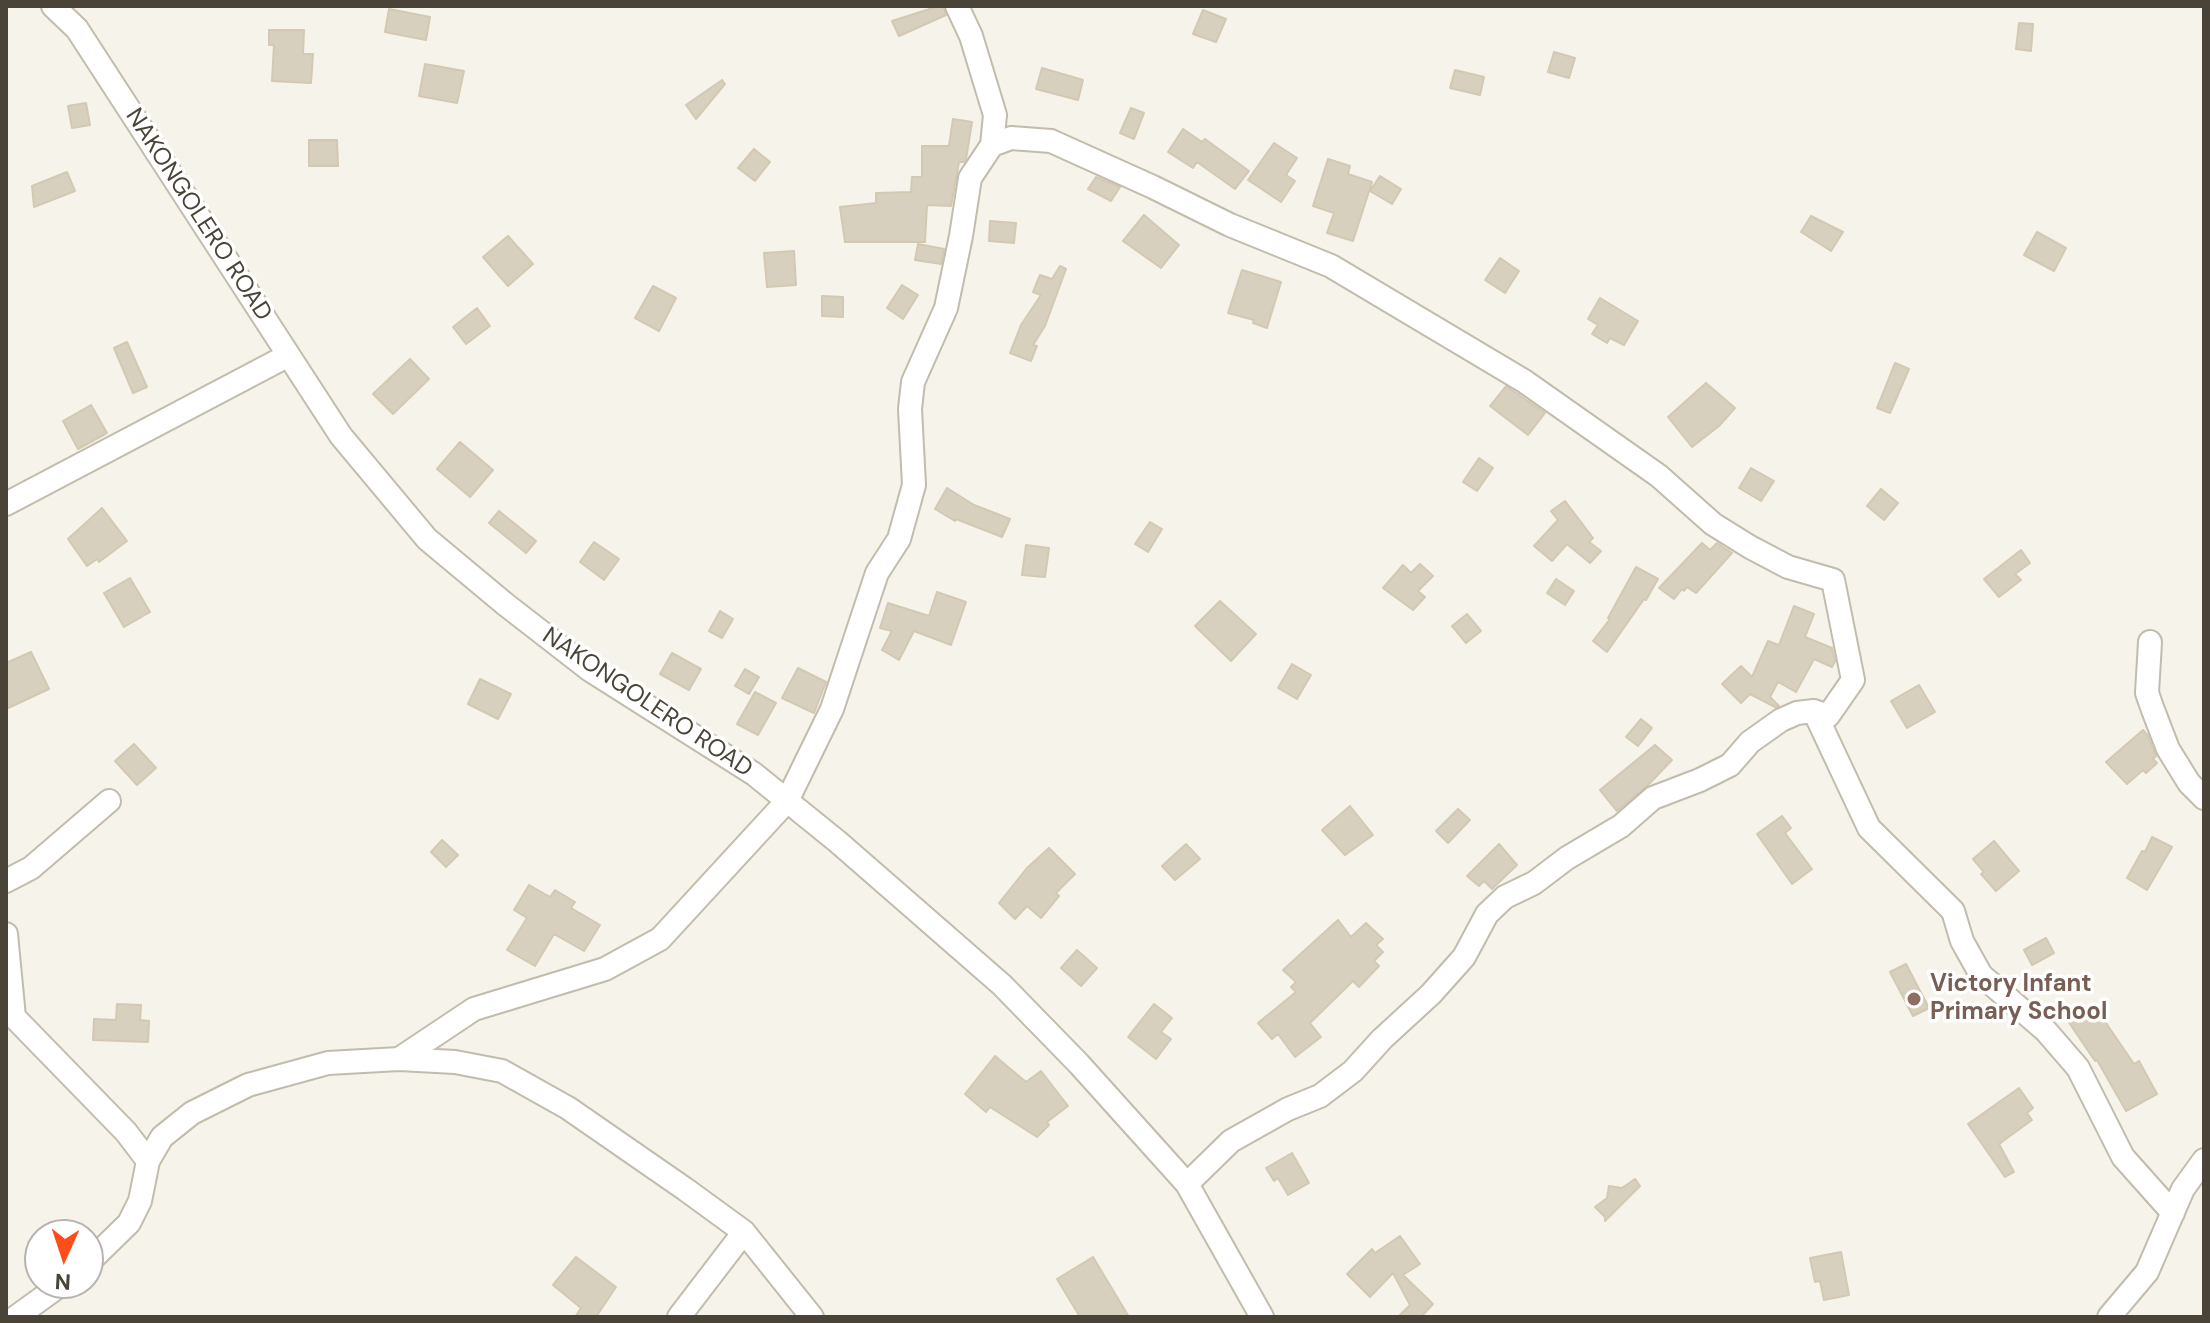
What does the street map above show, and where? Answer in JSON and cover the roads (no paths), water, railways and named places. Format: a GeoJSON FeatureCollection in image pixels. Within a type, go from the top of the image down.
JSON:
{"type":"FeatureCollection","features":[{"type":"Feature","properties":{"kind":"street","name":"NAKONGOLERO ROAD"},"geometry":{"type":"LineString","coordinates":[[53,6],[77,29],[341,436],[427,539],[590,670],[754,774],[1002,985],[1079,1064],[1187,1184],[1262,1317]]}},
{"type":"Feature","properties":{"kind":"street"},"geometry":{"type":"LineString","coordinates":[[399,1059],[474,1009],[605,969],[660,939],[787,801],[832,709],[877,573],[899,539],[914,485],[910,409],[913,382],[946,308],[970,178],[992,145],[995,115],[971,36],[957,6]]}},
{"type":"Feature","properties":{"kind":"street"},"geometry":{"type":"LineString","coordinates":[[992,145],[1011,138],[1051,141],[1230,225],[1331,266],[1524,381],[1659,476],[1713,524],[1788,567],[1833,580],[1853,680],[1828,716],[1814,711],[1797,713],[1781,720],[1750,742],[1730,765],[1653,798],[1621,826],[1567,858],[1534,883],[1505,897],[1487,914],[1464,957],[1353,1071],[1320,1096],[1288,1109],[1231,1141],[1187,1184]]}},
{"type":"Feature","properties":{"kind":"street"},"geometry":{"type":"LineString","coordinates":[[6,504],[287,356]]}},
{"type":"Feature","properties":{"kind":"street"},"geometry":{"type":"LineString","coordinates":[[2150,642],[2147,693],[2168,749],[2189,783],[2204,798]]}},
{"type":"Feature","properties":{"kind":"street"},"geometry":{"type":"LineString","coordinates":[[1814,711],[1869,828],[1953,911],[1962,941],[1981,975],[2046,1031],[2078,1068],[2123,1157],[2173,1213]]}},
{"type":"Feature","properties":{"kind":"street"},"geometry":{"type":"LineString","coordinates":[[6,881],[31,868],[109,801]]}},
{"type":"Feature","properties":{"kind":"street"},"geometry":{"type":"LineString","coordinates":[[6,934],[14,1017],[126,1132],[148,1161]]}},
{"type":"Feature","properties":{"kind":"street"},"geometry":{"type":"LineString","coordinates":[[104,1247],[129,1223],[140,1201],[148,1161],[162,1137],[192,1113],[248,1085],[328,1063],[399,1059],[455,1062],[502,1071],[568,1108],[744,1232],[812,1317]]}},
{"type":"Feature","properties":{"kind":"street"},"geometry":{"type":"LineString","coordinates":[[2109,1317],[2147,1272],[2183,1189],[2204,1160]]}},
{"type":"Feature","properties":{"kind":"street"},"geometry":{"type":"LineString","coordinates":[[679,1317],[744,1232]]}},
{"type":"Feature","properties":{"kind":"street"},"geometry":{"type":"LineString","coordinates":[[16,1317],[41,1299]]}},
{"type":"Feature","properties":{"kind":"place","name":"Victory Infant Primary School"},"geometry":{"type":"Point","coordinates":[1914,999]}}]}
